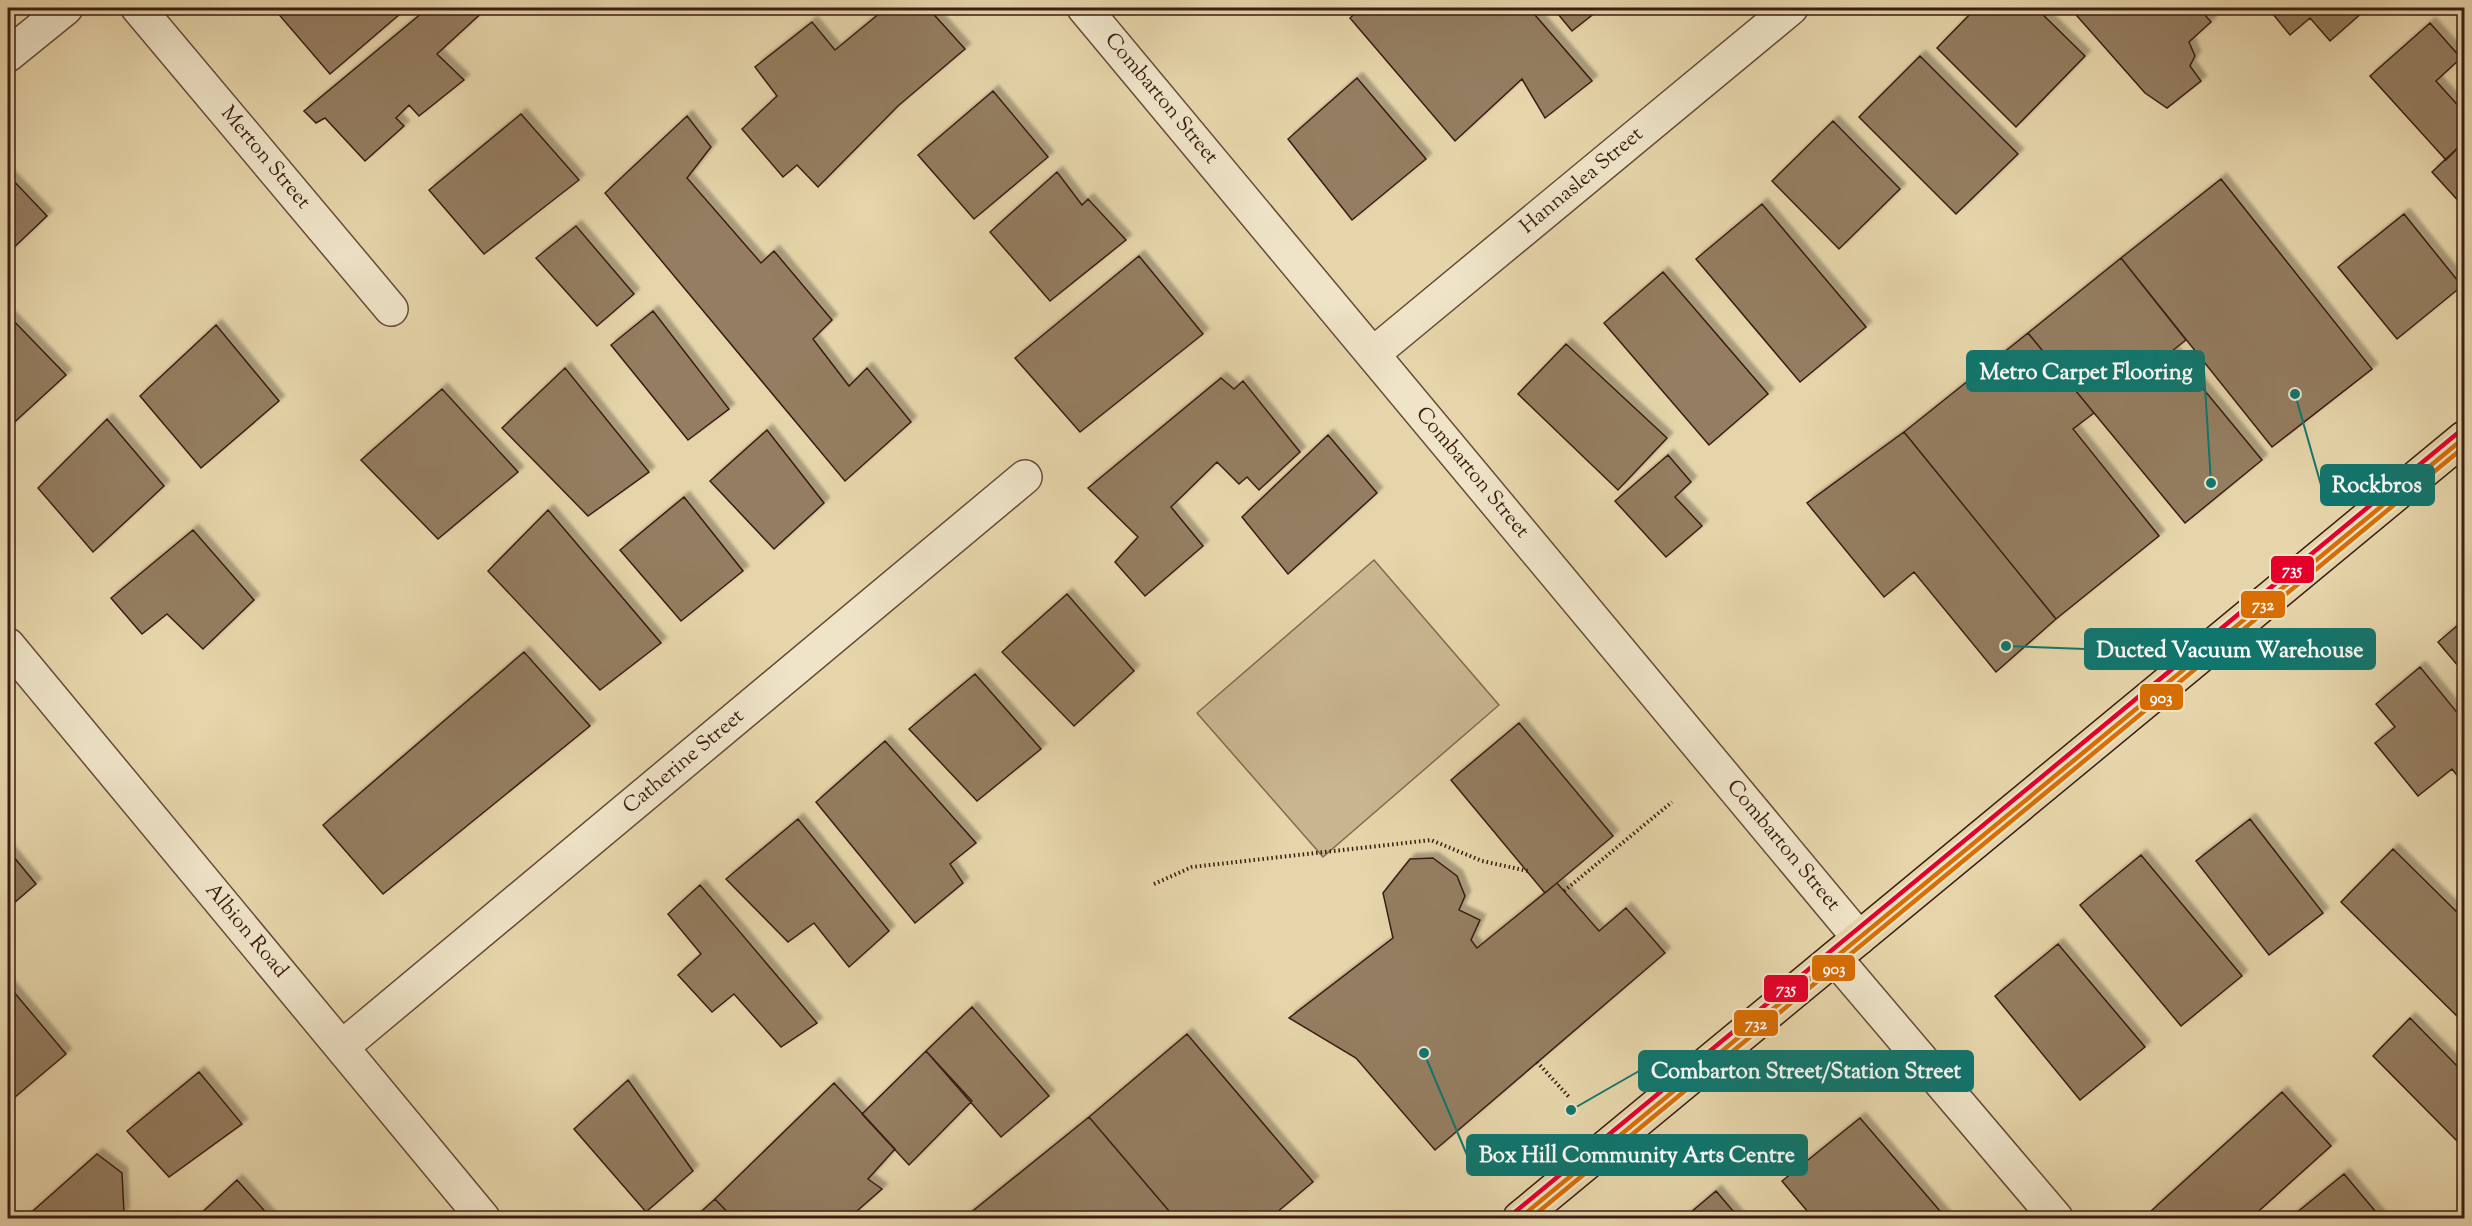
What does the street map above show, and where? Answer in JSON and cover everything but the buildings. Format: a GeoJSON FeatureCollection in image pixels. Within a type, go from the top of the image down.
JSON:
{"type":"FeatureCollection","features":[{"type":"Feature","properties":{"kind":"main road"},"geometry":{"type":"LineString","coordinates":[[1520,1218],[2464,438]]}},
{"type":"Feature","properties":{"kind":"street"},"geometry":{"type":"LineString","coordinates":[[8,56],[66,8]]}},
{"type":"Feature","properties":{"kind":"street","name":"Merton Street"},"geometry":{"type":"LineString","coordinates":[[138,8],[391,309]]}},
{"type":"Feature","properties":{"kind":"street","name":"Combarton Street"},"geometry":{"type":"LineString","coordinates":[[1084,8],[1859,938]]}},
{"type":"Feature","properties":{"kind":"street","name":"Hannaslea Street"},"geometry":{"type":"LineString","coordinates":[[1373,354],[1791,8]]}},
{"type":"Feature","properties":{"kind":"street","name":"Catherine Street"},"geometry":{"type":"LineString","coordinates":[[342,1047],[1025,477]]}},
{"type":"Feature","properties":{"kind":"street","name":"Albion Road"},"geometry":{"type":"LineString","coordinates":[[8,645],[483,1218]]}},
{"type":"Feature","properties":{"kind":"street"},"geometry":{"type":"LineString","coordinates":[[1835,958],[2056,1218]]}},
{"type":"Feature","properties":{"kind":"path"},"geometry":{"type":"LineString","coordinates":[[1564,891],[1672,802]]}},
{"type":"Feature","properties":{"kind":"path"},"geometry":{"type":"LineString","coordinates":[[1154,884],[1192,867],[1431,840],[1482,861],[1528,872]]}},
{"type":"Feature","properties":{"kind":"path"},"geometry":{"type":"LineString","coordinates":[[1537,1062],[1570,1098]]}},
{"type":"Feature","properties":{"kind":"shaded area"},"geometry":{"type":"Polygon","coordinates":[[[1374,560],[1499,705],[1323,857],[1197,713],[1374,560]]]}},
{"type":"Feature","properties":{"kind":"transit line","name":"735"},"geometry":{"type":"LineString","coordinates":[[1515,1212],[2459,432]]}},
{"type":"Feature","properties":{"kind":"transit line","name":"732"},"geometry":{"type":"LineString","coordinates":[[1520,1218],[2464,438]]}},
{"type":"Feature","properties":{"kind":"transit line","name":"903"},"geometry":{"type":"LineString","coordinates":[[1531,1218],[2464,447]]}},
{"type":"Feature","properties":{"kind":"place","name":"Rockbros"},"geometry":{"type":"Point","coordinates":[2295,394]}},
{"type":"Feature","properties":{"kind":"place","name":"Metro Carpet Flooring"},"geometry":{"type":"Point","coordinates":[2211,483]}},
{"type":"Feature","properties":{"kind":"place","name":"Ducted Vacuum Warehouse"},"geometry":{"type":"Point","coordinates":[2006,646]}},
{"type":"Feature","properties":{"kind":"place","name":"Box Hill Community Arts Centre"},"geometry":{"type":"Point","coordinates":[1424,1053]}},
{"type":"Feature","properties":{"kind":"place","name":"Combarton Street/Station Street"},"geometry":{"type":"Point","coordinates":[1571,1110]}}]}
